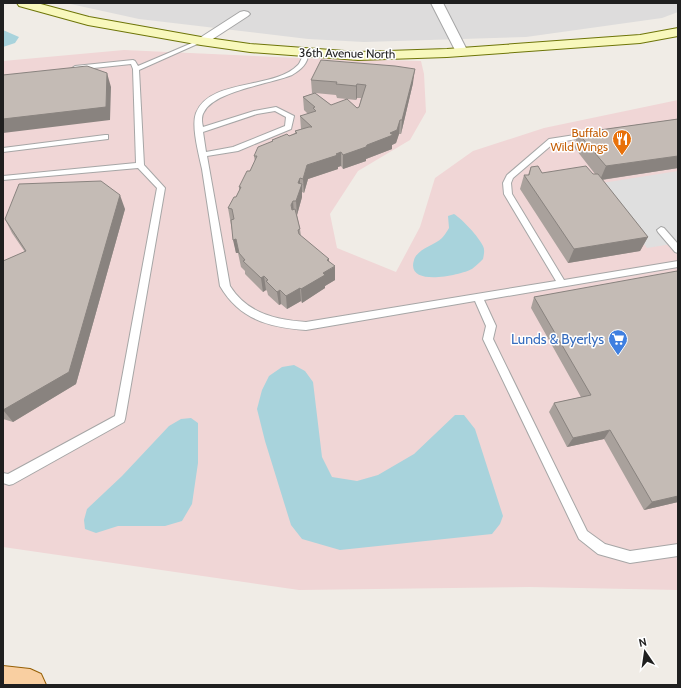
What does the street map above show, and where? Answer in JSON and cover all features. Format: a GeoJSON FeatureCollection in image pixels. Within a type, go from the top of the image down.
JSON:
{"type":"FeatureCollection","features":[{"type":"Feature","properties":{"kind":"main road"},"geometry":{"type":"LineString","coordinates":[[3,682],[30,685]]}},
{"type":"Feature","properties":{"kind":"street","name":"36th Avenue North"},"geometry":{"type":"LineString","coordinates":[[23,3],[40,5],[88,21],[201,41],[306,54],[358,56],[462,52],[640,39],[677,32]]}},
{"type":"Feature","properties":{"kind":"street"},"geometry":{"type":"LineString","coordinates":[[438,3],[462,52]]}},
{"type":"Feature","properties":{"kind":"street"},"geometry":{"type":"LineString","coordinates":[[201,41],[244,14]]}},
{"type":"Feature","properties":{"kind":"lane"},"geometry":{"type":"LineString","coordinates":[[136,69],[201,41]]}},
{"type":"Feature","properties":{"kind":"lane"},"geometry":{"type":"LineString","coordinates":[[306,54],[301,67],[294,72],[282,77],[231,91],[207,104],[200,112],[199,131],[202,155],[225,286],[231,297],[242,308],[271,322],[287,326],[306,326],[678,264]]}},
{"type":"Feature","properties":{"kind":"lane"},"geometry":{"type":"LineString","coordinates":[[3,478],[9,480],[120,419],[161,188],[140,165],[136,69],[132,62],[64,69]]}},
{"type":"Feature","properties":{"kind":"lane"},"geometry":{"type":"LineString","coordinates":[[199,131],[276,108],[290,116],[288,127],[235,149],[202,155]]}},
{"type":"Feature","properties":{"kind":"lane"},"geometry":{"type":"LineString","coordinates":[[562,284],[508,194],[507,183],[510,177],[552,141],[560,138],[599,133]]}},
{"type":"Feature","properties":{"kind":"lane"},"geometry":{"type":"LineString","coordinates":[[3,150],[105,137]]}},
{"type":"Feature","properties":{"kind":"lane"},"geometry":{"type":"LineString","coordinates":[[3,178],[140,165]]}},
{"type":"Feature","properties":{"kind":"lane"},"geometry":{"type":"LineString","coordinates":[[661,230],[678,250]]}},
{"type":"Feature","properties":{"kind":"lane"},"geometry":{"type":"LineString","coordinates":[[478,298],[491,326],[488,339],[584,535],[602,550],[630,557],[678,550]]}},
{"type":"Feature","properties":{"kind":"shaded area"},"geometry":{"type":"Polygon","coordinates":[[[66,3],[678,3],[678,12],[662,18],[526,37],[364,42],[308,39],[139,19],[66,3]]]}},
{"type":"Feature","properties":{"kind":"shaded area"},"geometry":{"type":"Polygon","coordinates":[[[124,50],[299,58],[421,61],[424,74],[426,112],[410,140],[358,171],[330,214],[337,248],[396,272],[420,227],[435,178],[473,151],[544,128],[678,100],[678,590],[530,587],[299,590],[3,547],[3,61],[124,50]]]}},
{"type":"Feature","properties":{"kind":"shaded area"},"geometry":{"type":"Polygon","coordinates":[[[678,171],[678,243],[647,248],[596,184],[678,171]]]}},
{"type":"Feature","properties":{"kind":"water"},"geometry":{"type":"Polygon","coordinates":[[[3,30],[19,37],[15,43],[3,47],[3,30]]]}},
{"type":"Feature","properties":{"kind":"water"},"geometry":{"type":"Polygon","coordinates":[[[454,214],[470,228],[481,242],[484,249],[483,259],[472,269],[457,274],[425,277],[418,274],[413,269],[416,256],[422,250],[439,241],[443,237],[449,228],[448,216],[454,214]]]}},
{"type":"Feature","properties":{"kind":"water"},"geometry":{"type":"Polygon","coordinates":[[[294,365],[305,371],[313,382],[322,457],[332,477],[357,481],[378,475],[414,454],[455,415],[464,415],[475,429],[503,516],[500,524],[492,534],[340,550],[302,539],[291,525],[265,441],[257,409],[262,390],[269,376],[282,367],[294,365]]]}},
{"type":"Feature","properties":{"kind":"water"},"geometry":{"type":"Polygon","coordinates":[[[191,418],[198,423],[198,463],[192,504],[182,521],[165,526],[118,526],[96,533],[85,529],[84,520],[87,509],[122,476],[169,426],[181,419],[191,418]]]}},
{"type":"Feature","properties":{"kind":"building"},"geometry":{"type":"Polygon","coordinates":[[[321,60],[415,69],[402,120],[400,120],[397,130],[390,133],[393,135],[367,145],[366,147],[343,155],[341,152],[336,154],[338,155],[307,165],[303,179],[300,178],[298,183],[302,184],[296,201],[293,201],[291,205],[292,210],[295,209],[300,229],[298,230],[299,234],[329,259],[327,260],[335,266],[323,273],[325,275],[286,296],[280,290],[277,292],[266,281],[268,280],[264,276],[261,278],[243,261],[245,260],[239,253],[236,239],[233,240],[231,220],[234,219],[232,209],[228,208],[234,197],[236,197],[247,171],[250,171],[257,156],[254,156],[258,147],[287,134],[289,136],[297,133],[295,131],[312,127],[300,116],[316,111],[313,108],[315,107],[303,97],[315,93],[331,105],[347,99],[357,108],[359,107],[366,85],[357,84],[356,86],[336,84],[337,82],[311,80],[321,60]]]}},
{"type":"Feature","properties":{"kind":"building"},"geometry":{"type":"Polygon","coordinates":[[[87,66],[107,73],[106,107],[3,119],[3,75],[87,66]]]}},
{"type":"Feature","properties":{"kind":"building"},"geometry":{"type":"Polygon","coordinates":[[[678,119],[678,156],[606,166],[578,133],[678,119]]]}},
{"type":"Feature","properties":{"kind":"building"},"geometry":{"type":"Polygon","coordinates":[[[538,166],[542,173],[586,166],[593,174],[598,174],[648,237],[574,249],[524,175],[529,175],[531,167],[538,166]]]}},
{"type":"Feature","properties":{"kind":"building"},"geometry":{"type":"Polygon","coordinates":[[[101,181],[120,195],[69,372],[3,410],[3,261],[26,251],[5,219],[19,184],[101,181]]]}},
{"type":"Feature","properties":{"kind":"building","name":"Lunds & Byerlys"},"geometry":{"type":"Polygon","coordinates":[[[677,271],[678,496],[652,502],[610,430],[573,438],[554,403],[591,395],[534,297],[677,271]]]}},
{"type":"Feature","properties":{"kind":"place","name":"Buffalo Wild Wings"},"geometry":{"type":"Point","coordinates":[622,156]}},
{"type":"Feature","properties":{"kind":"place","name":"Lunds & Byerlys"},"geometry":{"type":"Point","coordinates":[618,356]}}]}
